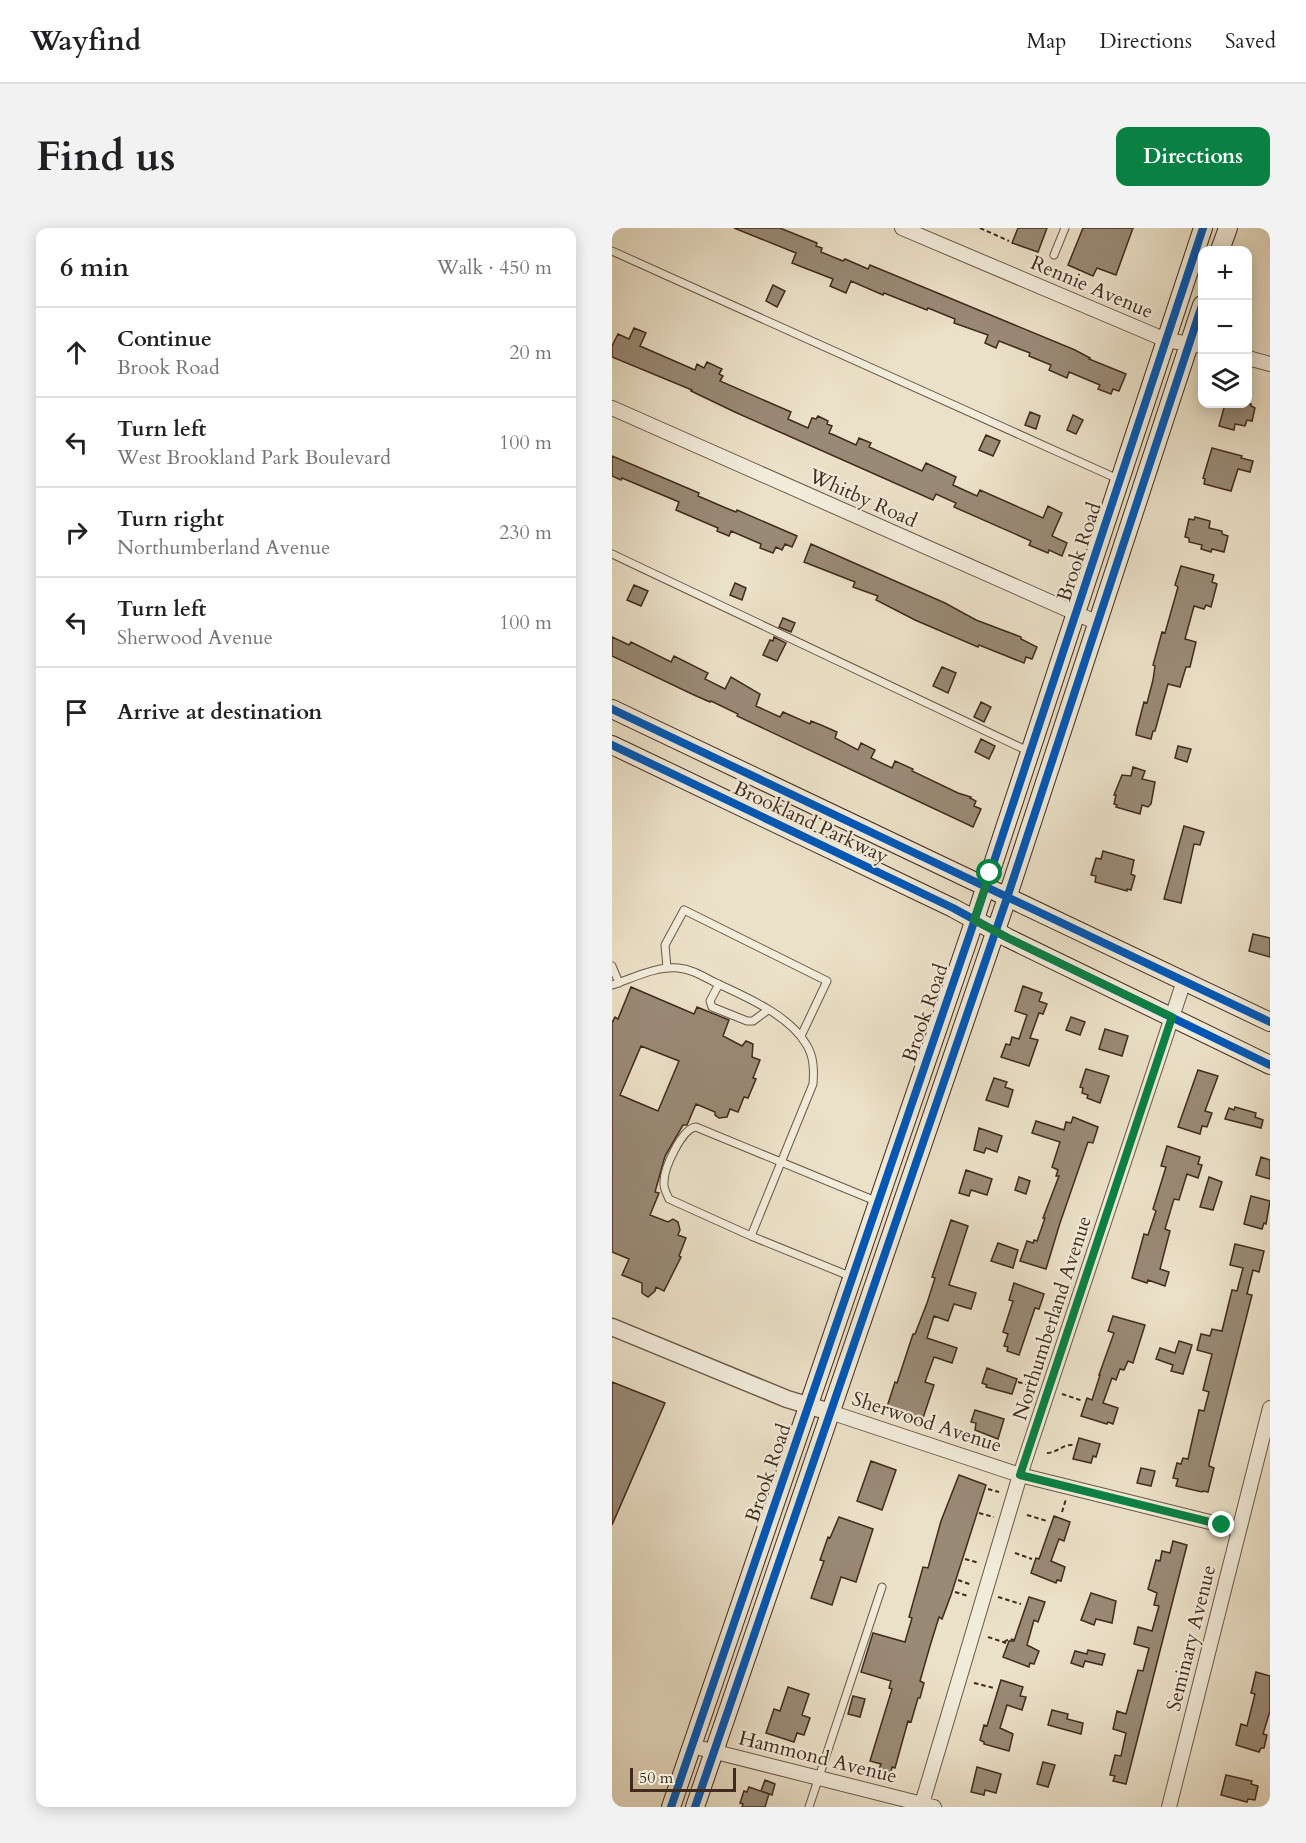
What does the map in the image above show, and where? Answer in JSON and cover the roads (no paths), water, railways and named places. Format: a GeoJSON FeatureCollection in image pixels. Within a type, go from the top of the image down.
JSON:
{"type":"FeatureCollection","features":[{"type":"Feature","properties":{"kind":"main road","name":"Brook Road"},"geometry":{"type":"LineString","coordinates":[[671,1807],[974,920],[1203,228]]}},
{"type":"Feature","properties":{"kind":"main road"},"geometry":{"type":"LineString","coordinates":[[1221,246],[1228,228]]}},
{"type":"Feature","properties":{"kind":"main road","name":"Brook Road"},"geometry":{"type":"LineString","coordinates":[[695,1807],[1101,614],[1196,344]]}},
{"type":"Feature","properties":{"kind":"main road","name":"Brookland Parkway"},"geometry":{"type":"LineString","coordinates":[[612,709],[1270,1022]]}},
{"type":"Feature","properties":{"kind":"main road","name":"Brookland Parkway"},"geometry":{"type":"LineString","coordinates":[[612,745],[1270,1065]]}},
{"type":"Feature","properties":{"kind":"street","name":"Rennie Avenue"},"geometry":{"type":"LineString","coordinates":[[902,228],[1166,340],[1196,344]]}},
{"type":"Feature","properties":{"kind":"street"},"geometry":{"type":"LineString","coordinates":[[1252,359],[1270,364]]}},
{"type":"Feature","properties":{"kind":"street","name":"Whitby Road"},"geometry":{"type":"LineString","coordinates":[[612,408],[1101,614]]}},
{"type":"Feature","properties":{"kind":"street","name":"Northumberland Avenue"},"geometry":{"type":"LineString","coordinates":[[926,1806],[1020,1475],[1184,981]]}},
{"type":"Feature","properties":{"kind":"street","name":"Sherwood Avenue"},"geometry":{"type":"LineString","coordinates":[[612,1327],[787,1399],[1020,1475],[1238,1529]]}},
{"type":"Feature","properties":{"kind":"street","name":"Seminary Avenue"},"geometry":{"type":"LineString","coordinates":[[1169,1807],[1270,1408]]}},
{"type":"Feature","properties":{"kind":"street","name":"Hammond Avenue"},"geometry":{"type":"LineString","coordinates":[[692,1746],[926,1806]]}},
{"type":"Feature","properties":{"kind":"lane"},"geometry":{"type":"LineString","coordinates":[[1054,255],[1065,228]]}},
{"type":"Feature","properties":{"kind":"lane"},"geometry":{"type":"LineString","coordinates":[[612,251],[1120,480]]}},
{"type":"Feature","properties":{"kind":"lane"},"geometry":{"type":"LineString","coordinates":[[612,554],[1030,752]]}},
{"type":"Feature","properties":{"kind":"lane"},"geometry":{"type":"LineString","coordinates":[[667,968],[664,945],[684,910],[827,981],[801,1036]]}},
{"type":"Feature","properties":{"kind":"lane"},"geometry":{"type":"LineString","coordinates":[[612,966],[616,984],[667,968],[688,969],[768,1010],[801,1036],[812,1056],[813,1084],[751,1236]]}},
{"type":"Feature","properties":{"kind":"lane"},"geometry":{"type":"LineString","coordinates":[[719,984],[710,1001],[712,1006],[747,1021],[753,1021],[768,1010]]}},
{"type":"Feature","properties":{"kind":"lane"},"geometry":{"type":"LineString","coordinates":[[852,1277],[751,1236],[669,1199],[663,1182],[665,1175],[681,1136],[690,1128],[696,1127],[878,1202]]}},
{"type":"Feature","properties":{"kind":"lane"},"geometry":{"type":"LineString","coordinates":[[809,1807],[882,1587]]}}]}
